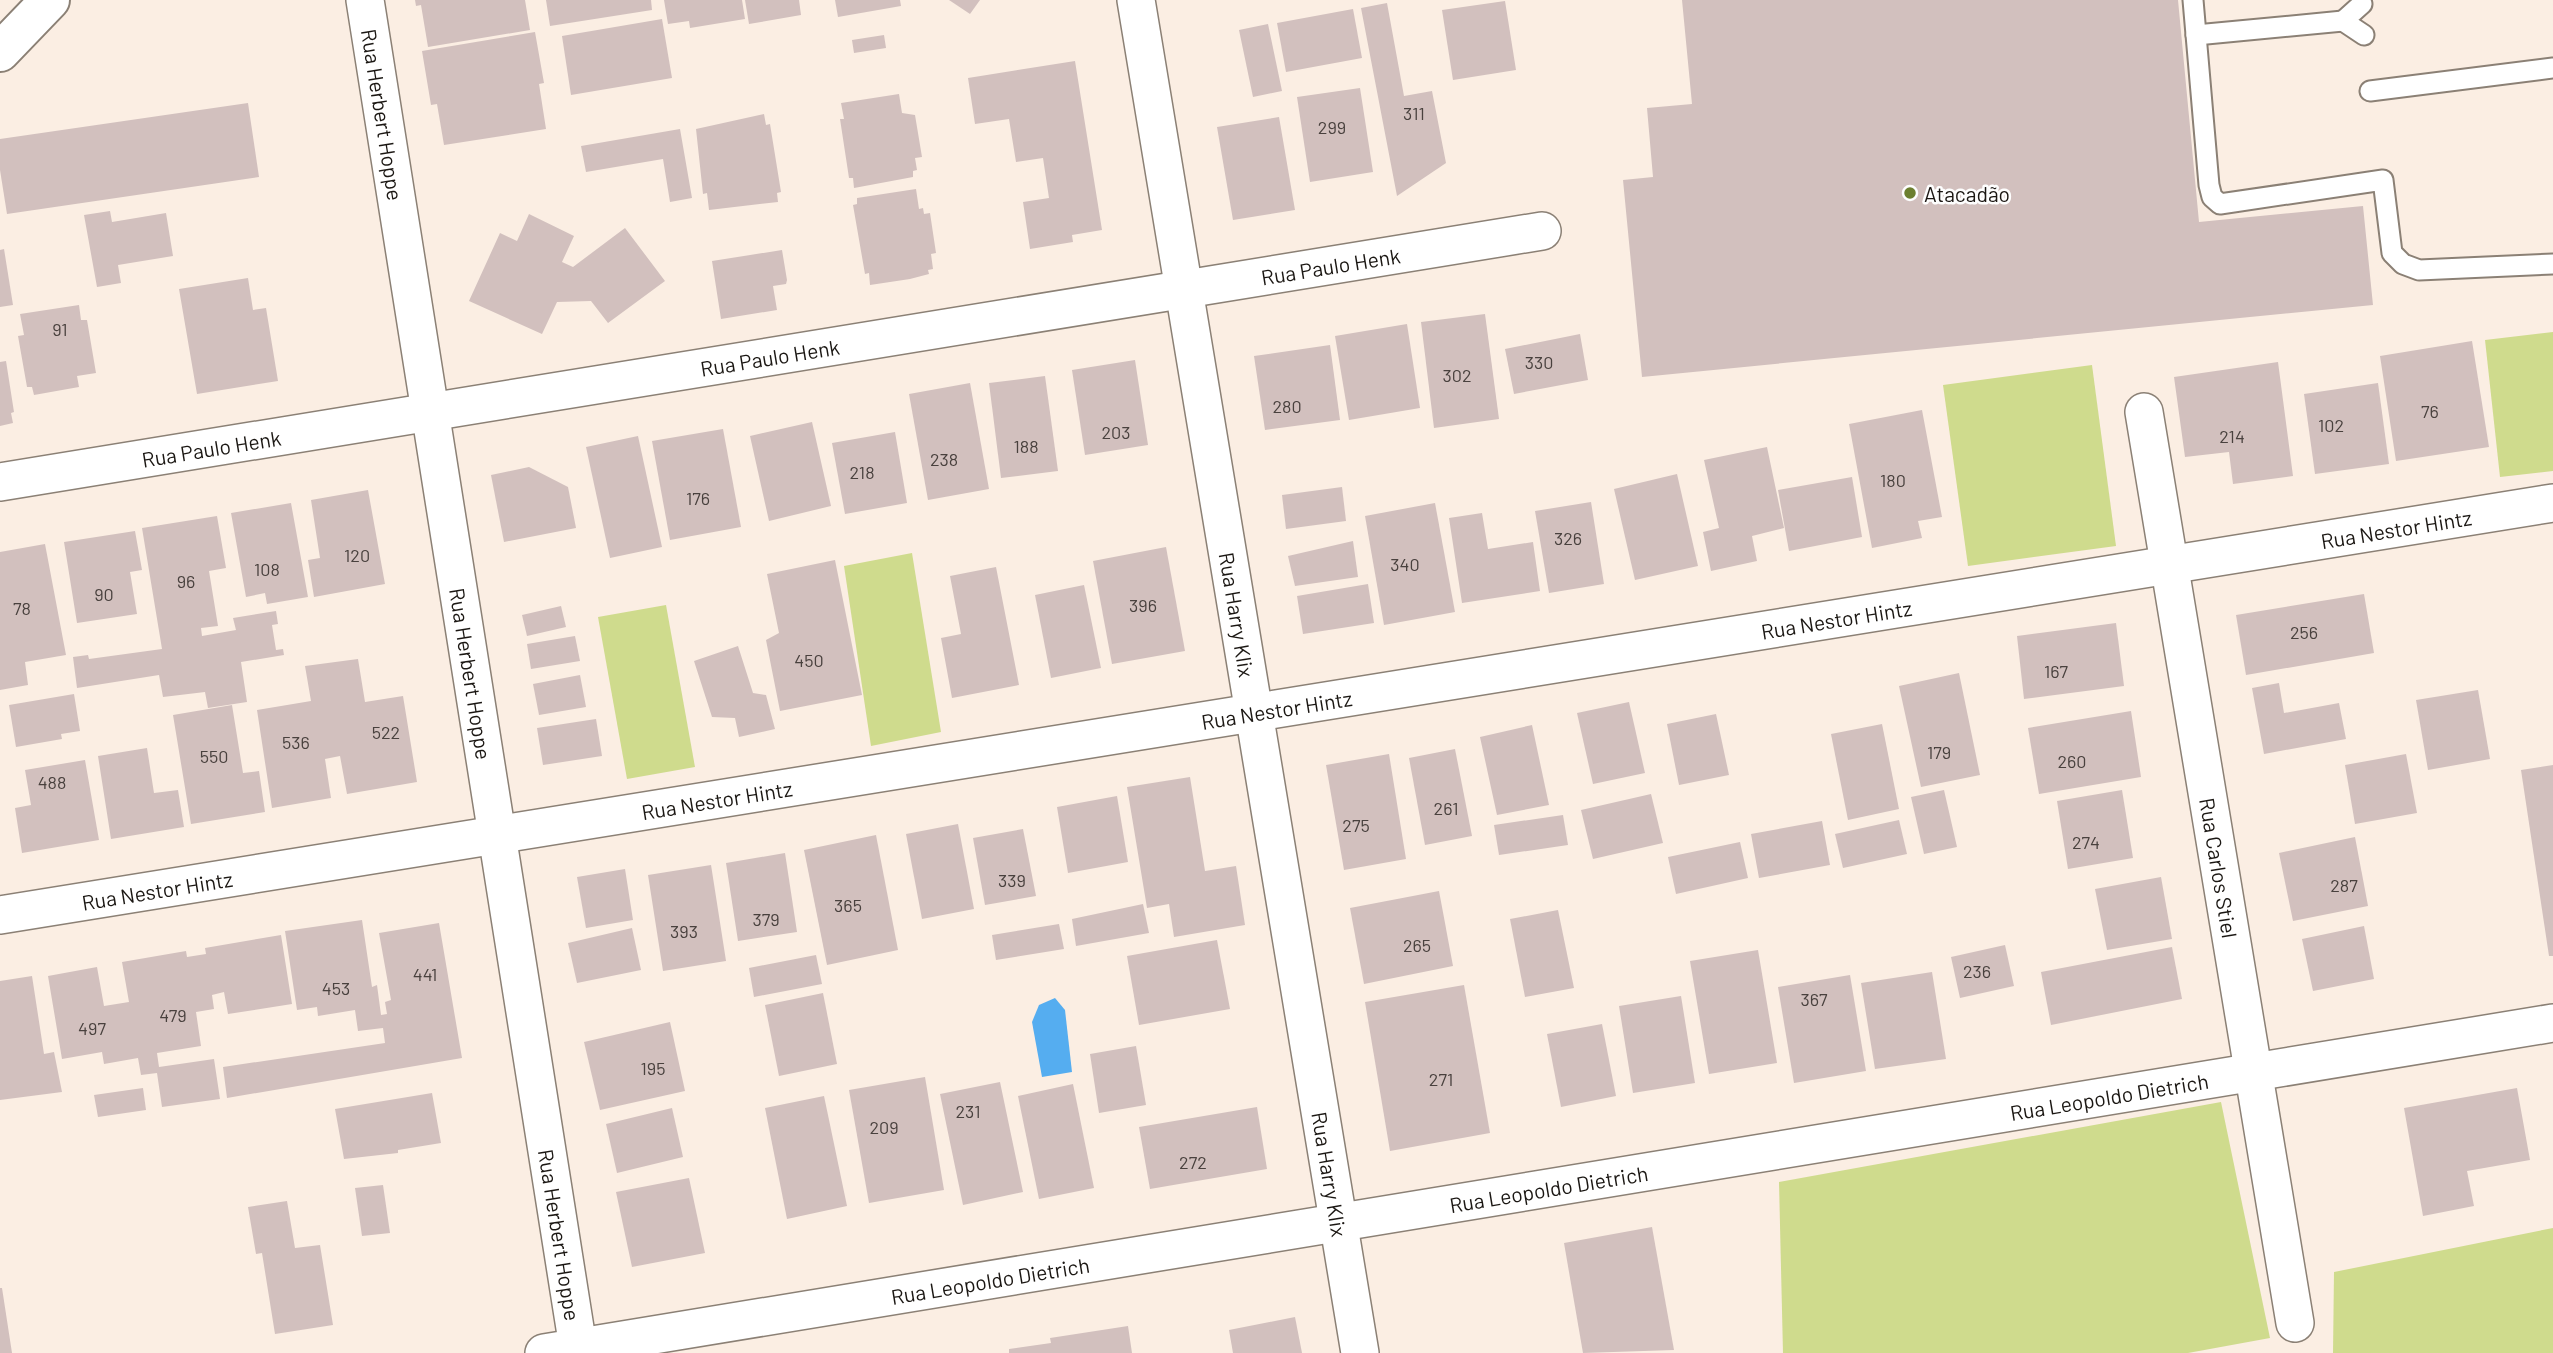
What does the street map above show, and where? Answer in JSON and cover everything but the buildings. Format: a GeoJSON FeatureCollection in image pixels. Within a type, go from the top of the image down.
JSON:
{"type":"FeatureCollection","features":[{"type":"Feature","properties":{"kind":"street"},"geometry":{"type":"LineString","coordinates":[[0,52],[50,0]]}},
{"type":"Feature","properties":{"kind":"street","name":"Rua Herbert Hoppe"},"geometry":{"type":"LineString","coordinates":[[365,0],[497,834],[561,1350]]}},
{"type":"Feature","properties":{"kind":"street","name":"Rua Harry Klix"},"geometry":{"type":"LineString","coordinates":[[1136,0],[1360,1353]]}},
{"type":"Feature","properties":{"kind":"street","name":"Rua Paulo Henk"},"geometry":{"type":"LineString","coordinates":[[0,482],[1542,232]]}},
{"type":"Feature","properties":{"kind":"street","name":"Rua Carlos Stiel"},"geometry":{"type":"LineString","coordinates":[[2144,412],[2295,1323]]}},
{"type":"Feature","properties":{"kind":"street","name":"Rua Nestor Hintz"},"geometry":{"type":"LineString","coordinates":[[0,915],[2553,503]]}},
{"type":"Feature","properties":{"kind":"street","name":"Rua Leopoldo Dietrich"},"geometry":{"type":"LineString","coordinates":[[561,1350],[2553,1023]]}},
{"type":"Feature","properties":{"kind":"lane"},"geometry":{"type":"LineString","coordinates":[[2193,0],[2209,186],[2212,197],[2220,204],[2383,180],[2392,253],[2403,264],[2419,270],[2553,264]]}},
{"type":"Feature","properties":{"kind":"lane"},"geometry":{"type":"LineString","coordinates":[[2196,35],[2343,21],[2362,4]]}},
{"type":"Feature","properties":{"kind":"lane"},"geometry":{"type":"LineString","coordinates":[[2343,21],[2364,35]]}},
{"type":"Feature","properties":{"kind":"lane"},"geometry":{"type":"LineString","coordinates":[[2370,91],[2553,68]]}},
{"type":"Feature","properties":{"kind":"green space"},"geometry":{"type":"Polygon","coordinates":[[[2553,332],[2553,471],[2500,477],[2485,340],[2553,332]]]}},
{"type":"Feature","properties":{"kind":"green space"},"geometry":{"type":"Polygon","coordinates":[[[2092,365],[2116,546],[1968,566],[1943,385],[2092,365]]]}},
{"type":"Feature","properties":{"kind":"green space"},"geometry":{"type":"Polygon","coordinates":[[[912,553],[941,732],[871,746],[844,566],[912,553]]]}},
{"type":"Feature","properties":{"kind":"green space"},"geometry":{"type":"Polygon","coordinates":[[[666,605],[695,767],[627,779],[598,617],[666,605]]]}},
{"type":"Feature","properties":{"kind":"green space"},"geometry":{"type":"Polygon","coordinates":[[[2221,1102],[2270,1338],[2188,1353],[1783,1353],[1779,1182],[2221,1102]]]}},
{"type":"Feature","properties":{"kind":"green space"},"geometry":{"type":"Polygon","coordinates":[[[2553,1228],[2553,1353],[2333,1353],[2334,1272],[2553,1228]]]}},
{"type":"Feature","properties":{"kind":"water"},"geometry":{"type":"Polygon","coordinates":[[[1055,998],[1065,1010],[1072,1072],[1042,1077],[1032,1022],[1039,1005],[1055,998]]]}},
{"type":"Feature","properties":{"kind":"place","name":"Atacadão"},"geometry":{"type":"Point","coordinates":[1910,193]}}]}
